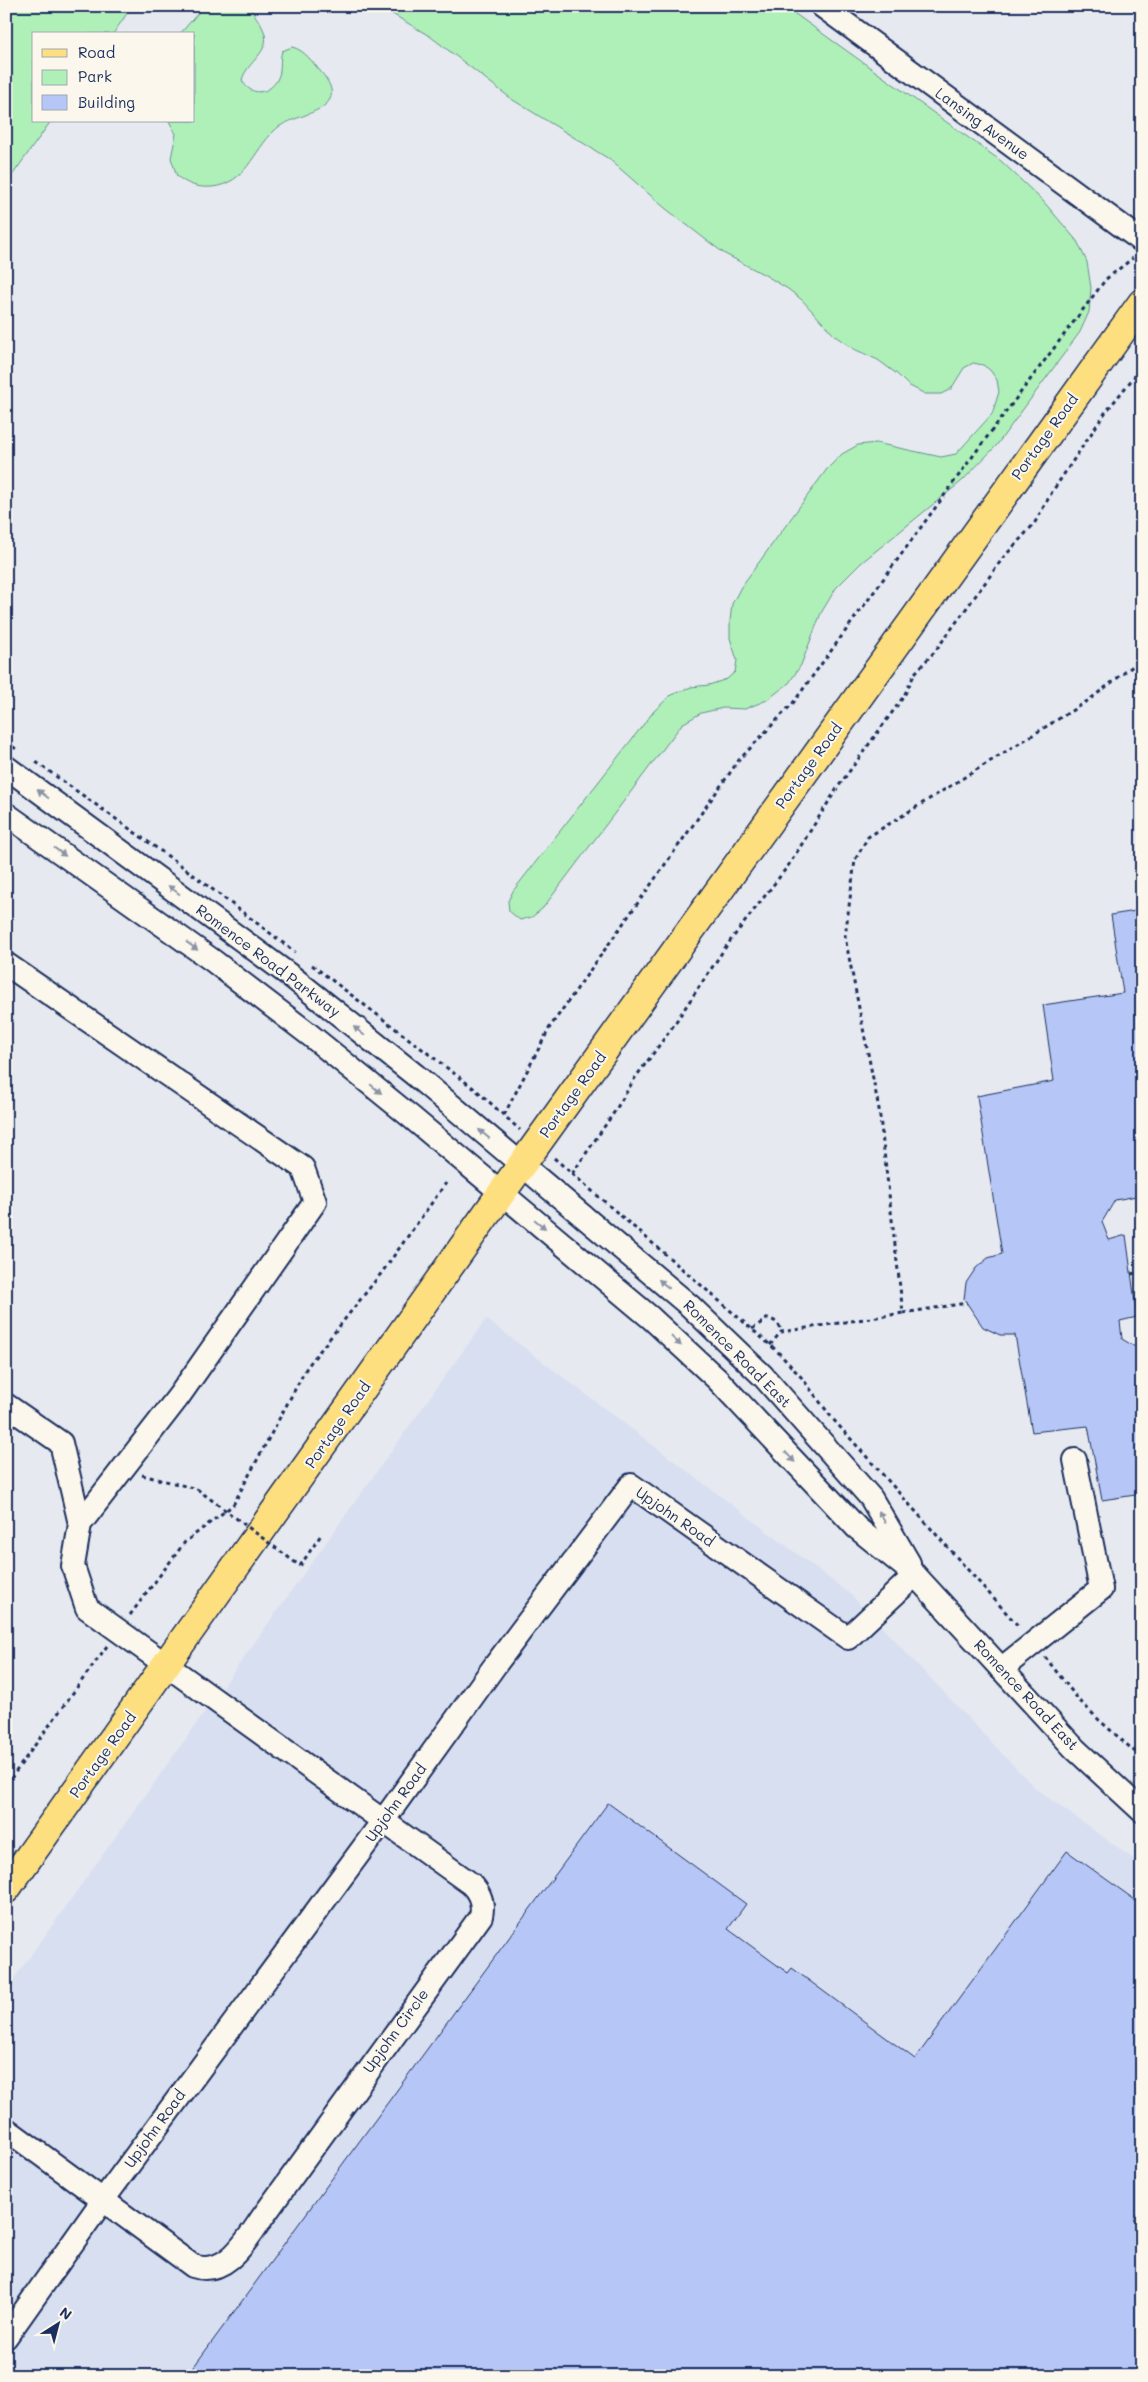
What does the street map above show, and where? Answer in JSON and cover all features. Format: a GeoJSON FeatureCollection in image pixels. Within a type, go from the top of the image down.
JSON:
{"type":"FeatureCollection","features":[{"type":"Feature","properties":{"kind":"main road","name":"Portage Road"},"geometry":{"type":"LineString","coordinates":[[6,1889],[521,1166],[1142,303]]}},
{"type":"Feature","properties":{"kind":"street","name":"Lansing Avenue"},"geometry":{"type":"LineString","coordinates":[[822,6],[1139,248]]}},
{"type":"Feature","properties":{"kind":"street","name":"Romence Road Parkway"},"geometry":{"type":"LineString","coordinates":[[6,767],[292,978],[414,1075],[521,1166]]}},
{"type":"Feature","properties":{"kind":"street"},"geometry":{"type":"LineString","coordinates":[[6,814],[269,1003],[404,1110],[502,1193]]}},
{"type":"Feature","properties":{"kind":"street"},"geometry":{"type":"LineString","coordinates":[[6,964],[303,1168],[315,1202],[179,1396],[80,1524]]}},
{"type":"Feature","properties":{"kind":"street","name":"Romence Road East"},"geometry":{"type":"LineString","coordinates":[[521,1166],[690,1306],[763,1376],[871,1498],[915,1575]]}},
{"type":"Feature","properties":{"kind":"street","name":"Romence Road East"},"geometry":{"type":"LineString","coordinates":[[502,1193],[679,1343],[718,1380],[857,1528],[915,1575],[1074,1749],[1142,1811]]}},
{"type":"Feature","properties":{"kind":"street"},"geometry":{"type":"LineString","coordinates":[[6,1405],[61,1443],[80,1524]]}},
{"type":"Feature","properties":{"kind":"street"},"geometry":{"type":"LineString","coordinates":[[1001,1669],[1101,1589],[1075,1460]]}},
{"type":"Feature","properties":{"kind":"street","name":"Upjohn Road"},"geometry":{"type":"LineString","coordinates":[[6,2337],[103,2200],[383,1821],[496,1664],[631,1485],[848,1638],[915,1575]]}},
{"type":"Feature","properties":{"kind":"street","name":"Upjohn Circle"},"geometry":{"type":"LineString","coordinates":[[6,2129],[193,2266],[203,2269],[226,2262],[267,2210],[481,1916],[483,1910],[480,1898],[471,1884],[87,1608],[73,1566],[80,1524]]}},
{"type":"Feature","properties":{"kind":"path"},"geometry":{"type":"LineString","coordinates":[[504,1115],[550,1027],[739,760],[793,703],[978,449],[1106,279],[1127,265],[1139,248]]}},
{"type":"Feature","properties":{"kind":"path"},"geometry":{"type":"LineString","coordinates":[[572,1174],[615,1111],[634,1078],[669,1032],[727,945],[788,866],[838,787],[904,696],[915,673],[936,650],[1003,558],[1034,524],[1052,492],[1105,414],[1142,368]]}},
{"type":"Feature","properties":{"kind":"path"},"geometry":{"type":"LineString","coordinates":[[904,1313],[879,1109],[845,937],[855,860],[868,837],[1089,700],[1142,659]]}},
{"type":"Feature","properties":{"kind":"path"},"geometry":{"type":"LineString","coordinates":[[6,1785],[185,1542],[234,1505],[307,1367],[383,1271],[446,1183]]}},
{"type":"Feature","properties":{"kind":"path"},"geometry":{"type":"LineString","coordinates":[[1131,1274],[1142,1272]]}},
{"type":"Feature","properties":{"kind":"path"},"geometry":{"type":"LineString","coordinates":[[770,1345],[781,1332],[967,1303]]}},
{"type":"Feature","properties":{"kind":"path"},"geometry":{"type":"LineString","coordinates":[[752,1329],[768,1318],[775,1320],[780,1326],[781,1332]]}},
{"type":"Feature","properties":{"kind":"path"},"geometry":{"type":"LineString","coordinates":[[123,1469],[197,1489],[300,1566],[321,1535]]}},
{"type":"Feature","properties":{"kind":"shaded area"},"geometry":{"type":"Polygon","coordinates":[[[486,1319],[850,1594],[1036,1789],[1142,1865],[1142,2376],[6,2376],[6,1990],[486,1319]]]}},
{"type":"Feature","properties":{"kind":"green space"},"geometry":{"type":"Polygon","coordinates":[[[6,6],[132,6],[114,32],[32,32],[32,122],[50,122],[6,184],[6,6]]]}},
{"type":"Feature","properties":{"kind":"green space"},"geometry":{"type":"Polygon","coordinates":[[[204,6],[250,6],[266,38],[262,51],[249,67],[242,80],[246,85],[250,89],[260,92],[270,88],[279,75],[282,51],[292,47],[305,54],[321,72],[330,86],[331,96],[327,104],[318,110],[284,124],[275,130],[248,165],[233,180],[212,187],[189,184],[177,176],[171,158],[176,134],[170,122],[195,122],[195,32],[182,32],[204,6]]]}},
{"type":"Feature","properties":{"kind":"green space"},"geometry":{"type":"Polygon","coordinates":[[[379,6],[784,6],[1001,161],[1043,201],[1077,241],[1087,262],[1091,288],[1089,312],[1080,332],[996,446],[962,481],[861,563],[836,588],[821,613],[801,665],[789,683],[767,700],[745,709],[723,708],[701,713],[682,724],[543,908],[532,917],[520,920],[509,911],[508,901],[513,891],[654,711],[671,695],[691,687],[709,685],[727,679],[735,672],[737,660],[730,638],[732,604],[741,587],[827,469],[842,454],[858,445],[876,443],[941,457],[956,454],[992,414],[999,392],[997,380],[990,370],[983,365],[973,363],[964,368],[951,389],[941,394],[925,394],[908,385],[878,360],[854,349],[835,336],[802,300],[788,289],[725,254],[705,239],[665,208],[609,159],[513,100],[431,37],[379,6]]]}},
{"type":"Feature","properties":{"kind":"building"},"geometry":{"type":"Polygon","coordinates":[[[1142,910],[1142,1195],[1115,1200],[1102,1222],[1109,1240],[1126,1235],[1137,1317],[1120,1321],[1122,1339],[1142,1351],[1142,1494],[1102,1500],[1088,1426],[1032,1432],[1015,1335],[1000,1335],[983,1327],[964,1299],[966,1283],[976,1268],[988,1258],[1002,1254],[977,1096],[1054,1081],[1043,1005],[1123,993],[1111,915],[1142,910]]]}},
{"type":"Feature","properties":{"kind":"building"},"geometry":{"type":"Polygon","coordinates":[[[608,1803],[746,1904],[728,1929],[788,1973],[792,1968],[915,2059],[1067,1851],[1142,1905],[1142,2207],[1133,2219],[1142,2226],[1142,2376],[201,2376],[192,2369],[608,1803]]]}}]}
